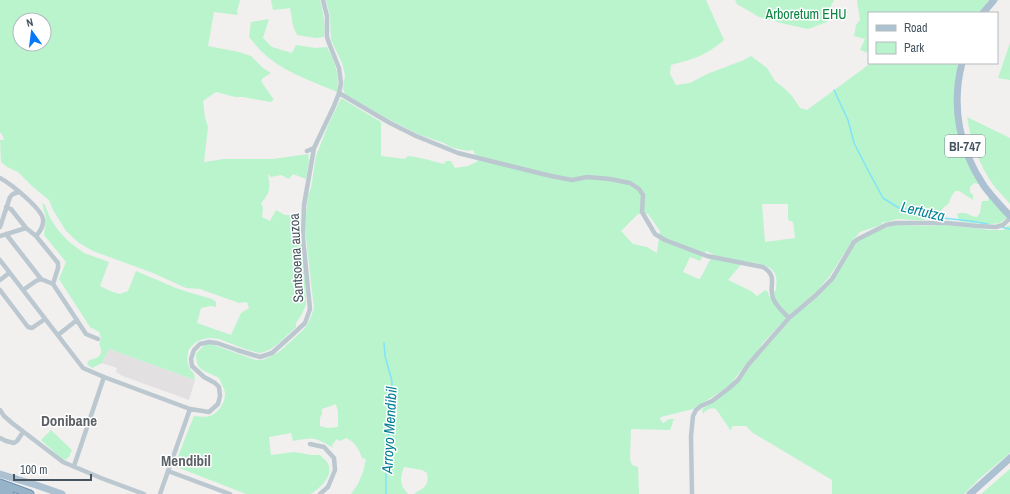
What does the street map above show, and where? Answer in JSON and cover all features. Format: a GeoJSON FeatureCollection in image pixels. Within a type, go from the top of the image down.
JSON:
{"type":"FeatureCollection","features":[{"type":"Feature","properties":{"kind":"highway"},"geometry":{"type":"LineString","coordinates":[[0,483],[30,494]]}},
{"type":"Feature","properties":{"kind":"highway"},"geometry":{"type":"LineString","coordinates":[[0,490],[10,494]]}},
{"type":"Feature","properties":{"kind":"main road"},"geometry":{"type":"LineString","coordinates":[[984,12],[994,0]]}},
{"type":"Feature","properties":{"kind":"main road"},"geometry":{"type":"LineString","coordinates":[[989,12],[999,0]]}},
{"type":"Feature","properties":{"kind":"main road","name":"BI-747"},"geometry":{"type":"LineString","coordinates":[[962,64],[957,89],[957,104],[962,139],[977,174],[989,192],[1010,217]]}},
{"type":"Feature","properties":{"kind":"main road","name":"BI-747"},"geometry":{"type":"LineString","coordinates":[[966,64],[961,91],[962,116],[967,140],[974,159],[986,181],[1010,210]]}},
{"type":"Feature","properties":{"kind":"main road"},"geometry":{"type":"LineString","coordinates":[[970,494],[1010,458]]}},
{"type":"Feature","properties":{"kind":"main road"},"geometry":{"type":"LineString","coordinates":[[975,494],[1010,464]]}},
{"type":"Feature","properties":{"kind":"main road"},"geometry":{"type":"LineString","coordinates":[[0,474],[62,494]]}},
{"type":"Feature","properties":{"kind":"street","name":"Santsoena auzoa"},"geometry":{"type":"LineString","coordinates":[[190,409],[209,412],[218,404],[220,396],[219,387],[204,377],[192,366],[191,359],[194,350],[200,344],[209,342],[217,343],[260,357],[272,353],[292,336],[305,323],[310,308],[303,238],[304,205],[314,148],[339,94],[341,83],[339,68],[328,43],[327,16],[323,0]]}},
{"type":"Feature","properties":{"kind":"street"},"geometry":{"type":"LineString","coordinates":[[339,94],[390,124],[458,152],[572,180],[587,177],[630,183],[640,189],[643,195],[642,212],[655,234],[664,240],[707,256],[763,267],[768,271],[772,278],[772,297],[789,318]]}},
{"type":"Feature","properties":{"kind":"street"},"geometry":{"type":"LineString","coordinates":[[307,151],[314,148]]}},
{"type":"Feature","properties":{"kind":"street"},"geometry":{"type":"LineString","coordinates":[[0,178],[9,183],[41,212],[43,220],[40,231],[36,236]]}},
{"type":"Feature","properties":{"kind":"street"},"geometry":{"type":"LineString","coordinates":[[0,227],[10,197],[19,192]]}},
{"type":"Feature","properties":{"kind":"street"},"geometry":{"type":"LineString","coordinates":[[6,208],[11,209],[26,228],[36,236],[58,264],[53,284]]}},
{"type":"Feature","properties":{"kind":"street"},"geometry":{"type":"LineString","coordinates":[[692,494],[691,436],[693,416],[696,410],[712,401],[738,380],[748,365],[789,318],[832,279],[854,242],[858,238],[886,225],[896,223],[947,223],[996,227],[1003,225],[1010,217]]}},
{"type":"Feature","properties":{"kind":"street"},"geometry":{"type":"LineString","coordinates":[[0,236],[26,228]]}},
{"type":"Feature","properties":{"kind":"street"},"geometry":{"type":"LineString","coordinates":[[6,234],[41,279],[53,284],[86,334],[98,339]]}},
{"type":"Feature","properties":{"kind":"street"},"geometry":{"type":"LineString","coordinates":[[0,260],[83,368],[190,409],[160,494]]}},
{"type":"Feature","properties":{"kind":"street"},"geometry":{"type":"LineString","coordinates":[[0,280],[9,272]]}},
{"type":"Feature","properties":{"kind":"street"},"geometry":{"type":"LineString","coordinates":[[23,290],[41,279]]}},
{"type":"Feature","properties":{"kind":"street"},"geometry":{"type":"LineString","coordinates":[[0,290],[28,327],[32,328],[45,319]]}},
{"type":"Feature","properties":{"kind":"street"},"geometry":{"type":"LineString","coordinates":[[58,335],[77,320]]}},
{"type":"Feature","properties":{"kind":"street"},"geometry":{"type":"LineString","coordinates":[[74,466],[104,377]]}},
{"type":"Feature","properties":{"kind":"street"},"geometry":{"type":"LineString","coordinates":[[0,410],[4,416],[23,432],[63,462],[144,494]]}},
{"type":"Feature","properties":{"kind":"street"},"geometry":{"type":"LineString","coordinates":[[0,438],[14,443],[23,432]]}},
{"type":"Feature","properties":{"kind":"street"},"geometry":{"type":"LineString","coordinates":[[310,444],[324,447],[334,458],[335,470],[328,487],[320,494]]}},
{"type":"Feature","properties":{"kind":"street"},"geometry":{"type":"LineString","coordinates":[[168,471],[230,494]]}},
{"type":"Feature","properties":{"kind":"shaded area"},"geometry":{"type":"Polygon","coordinates":[[[109,349],[195,380],[189,400],[120,375],[116,372],[117,368],[102,363],[109,349]]]}},
{"type":"Feature","properties":{"kind":"green space"},"geometry":{"type":"Polygon","coordinates":[[[0,0],[240,0],[237,11],[238,15],[214,12],[208,46],[251,56],[263,68],[271,73],[261,81],[274,100],[270,102],[235,97],[216,92],[203,101],[205,118],[208,127],[204,162],[224,159],[273,159],[308,154],[309,161],[306,179],[293,174],[289,179],[281,175],[271,177],[268,174],[269,190],[267,196],[261,203],[263,208],[262,217],[270,221],[276,210],[285,215],[300,215],[306,304],[296,323],[296,327],[271,349],[259,353],[219,339],[210,338],[196,342],[189,349],[187,358],[195,380],[109,349],[102,363],[92,368],[87,364],[89,360],[100,355],[101,350],[99,344],[101,338],[99,332],[90,327],[59,279],[66,262],[44,235],[46,218],[42,203],[45,205],[50,218],[58,230],[68,241],[84,253],[109,262],[100,286],[110,291],[120,294],[128,291],[136,271],[176,288],[212,299],[216,302],[216,307],[211,306],[201,308],[197,323],[231,335],[241,313],[249,308],[247,302],[239,303],[200,289],[186,288],[153,273],[93,251],[79,243],[66,231],[53,210],[49,200],[18,172],[7,167],[1,162],[0,140],[4,140],[0,132],[0,0]]]}},
{"type":"Feature","properties":{"kind":"green space"},"geometry":{"type":"Polygon","coordinates":[[[271,0],[320,0],[325,32],[324,37],[315,38],[297,35],[293,26],[290,8],[273,10],[271,0]]]}},
{"type":"Feature","properties":{"kind":"green space"},"geometry":{"type":"Polygon","coordinates":[[[326,0],[706,0],[724,40],[703,54],[671,65],[670,74],[676,85],[690,83],[707,74],[751,56],[767,68],[775,81],[792,96],[800,108],[807,110],[870,64],[958,64],[954,91],[955,110],[982,186],[974,183],[970,187],[973,200],[959,191],[955,191],[949,203],[941,210],[943,216],[939,220],[932,218],[920,220],[897,219],[883,222],[881,225],[860,232],[853,240],[829,277],[816,292],[790,314],[762,344],[757,353],[751,358],[728,387],[693,409],[661,417],[660,419],[663,423],[669,419],[674,419],[670,430],[631,429],[630,459],[632,465],[638,467],[639,494],[414,494],[426,485],[427,473],[422,470],[404,467],[401,481],[408,494],[351,494],[358,484],[366,459],[362,458],[354,444],[346,438],[340,441],[337,439],[332,445],[333,448],[314,439],[293,441],[291,433],[269,437],[271,455],[294,452],[320,455],[327,462],[329,467],[326,480],[311,494],[246,494],[174,466],[194,416],[210,416],[219,409],[225,398],[225,391],[219,378],[202,370],[196,360],[196,354],[208,343],[256,360],[262,360],[280,351],[307,325],[314,308],[306,238],[308,195],[311,188],[316,156],[341,98],[381,122],[381,156],[405,159],[408,156],[444,164],[446,161],[451,161],[455,168],[468,166],[478,161],[473,150],[468,151],[450,147],[444,143],[420,135],[390,120],[345,94],[343,89],[345,75],[342,63],[331,40],[330,16],[326,0]],[[762,204],[765,242],[795,238],[793,222],[788,220],[788,204],[762,204]],[[638,214],[621,231],[633,244],[647,247],[657,253],[660,231],[648,214],[638,214]],[[706,251],[700,261],[690,257],[683,272],[700,279],[713,254],[706,251]],[[744,261],[728,280],[751,291],[757,296],[765,290],[768,292],[769,297],[776,290],[776,277],[772,269],[763,265],[744,261]],[[336,404],[322,409],[320,426],[327,428],[338,427],[338,412],[336,404]]]}},
{"type":"Feature","properties":{"kind":"green space","name":"Arboretum EHU"},"geometry":{"type":"Polygon","coordinates":[[[735,0],[834,0],[827,14],[827,22],[808,29],[759,17],[737,4],[735,0]]]}},
{"type":"Feature","properties":{"kind":"green space"},"geometry":{"type":"Polygon","coordinates":[[[857,0],[989,0],[980,12],[868,12],[868,53],[860,50],[865,39],[854,36],[856,25],[860,20],[857,0]]]}},
{"type":"Feature","properties":{"kind":"green space"},"geometry":{"type":"Polygon","coordinates":[[[269,19],[263,38],[272,47],[292,53],[296,45],[316,48],[327,47],[336,69],[338,80],[337,92],[285,69],[261,51],[249,37],[251,22],[269,19]]]}},
{"type":"Feature","properties":{"kind":"green space"},"geometry":{"type":"Polygon","coordinates":[[[1010,43],[1010,80],[998,78],[1010,43]]]}},
{"type":"Feature","properties":{"kind":"green space"},"geometry":{"type":"Polygon","coordinates":[[[967,117],[1010,138],[1010,204],[994,186],[980,162],[973,144],[967,117]]]}},
{"type":"Feature","properties":{"kind":"green space"},"geometry":{"type":"Polygon","coordinates":[[[989,196],[1007,217],[1002,222],[988,224],[959,221],[957,214],[960,213],[966,213],[977,217],[980,213],[982,201],[988,201],[989,196]]]}},
{"type":"Feature","properties":{"kind":"green space"},"geometry":{"type":"Polygon","coordinates":[[[897,225],[945,225],[990,230],[1004,230],[1008,225],[1010,226],[1010,453],[979,479],[964,494],[832,494],[832,480],[753,433],[746,426],[732,426],[731,431],[716,409],[709,409],[703,414],[702,409],[718,399],[743,375],[790,320],[841,267],[856,243],[880,229],[897,225]]]}},
{"type":"Feature","properties":{"kind":"green space"},"geometry":{"type":"Polygon","coordinates":[[[51,430],[72,450],[69,457],[65,460],[41,440],[51,430]]]}},
{"type":"Feature","properties":{"kind":"green space"},"geometry":{"type":"Polygon","coordinates":[[[1010,469],[1010,494],[981,494],[1010,469]]]}},
{"type":"Feature","properties":{"kind":"waterway","name":"Lertutza"},"geometry":{"type":"LineString","coordinates":[[834,90],[848,120],[854,143],[883,198],[899,208],[943,218],[988,224]]}},
{"type":"Feature","properties":{"kind":"waterway","name":"Lertutza"},"geometry":{"type":"LineString","coordinates":[[1001,227],[1010,229]]}},
{"type":"Feature","properties":{"kind":"waterway","name":"Arroyo Mendibil"},"geometry":{"type":"LineString","coordinates":[[384,343],[385,356],[392,381],[387,449],[386,494]]}},
{"type":"Feature","properties":{"kind":"district","name":"Donibane"},"geometry":{"type":"Point","coordinates":[69,420]}},
{"type":"Feature","properties":{"kind":"district","name":"Mendibil"},"geometry":{"type":"Point","coordinates":[186,460]}}]}
